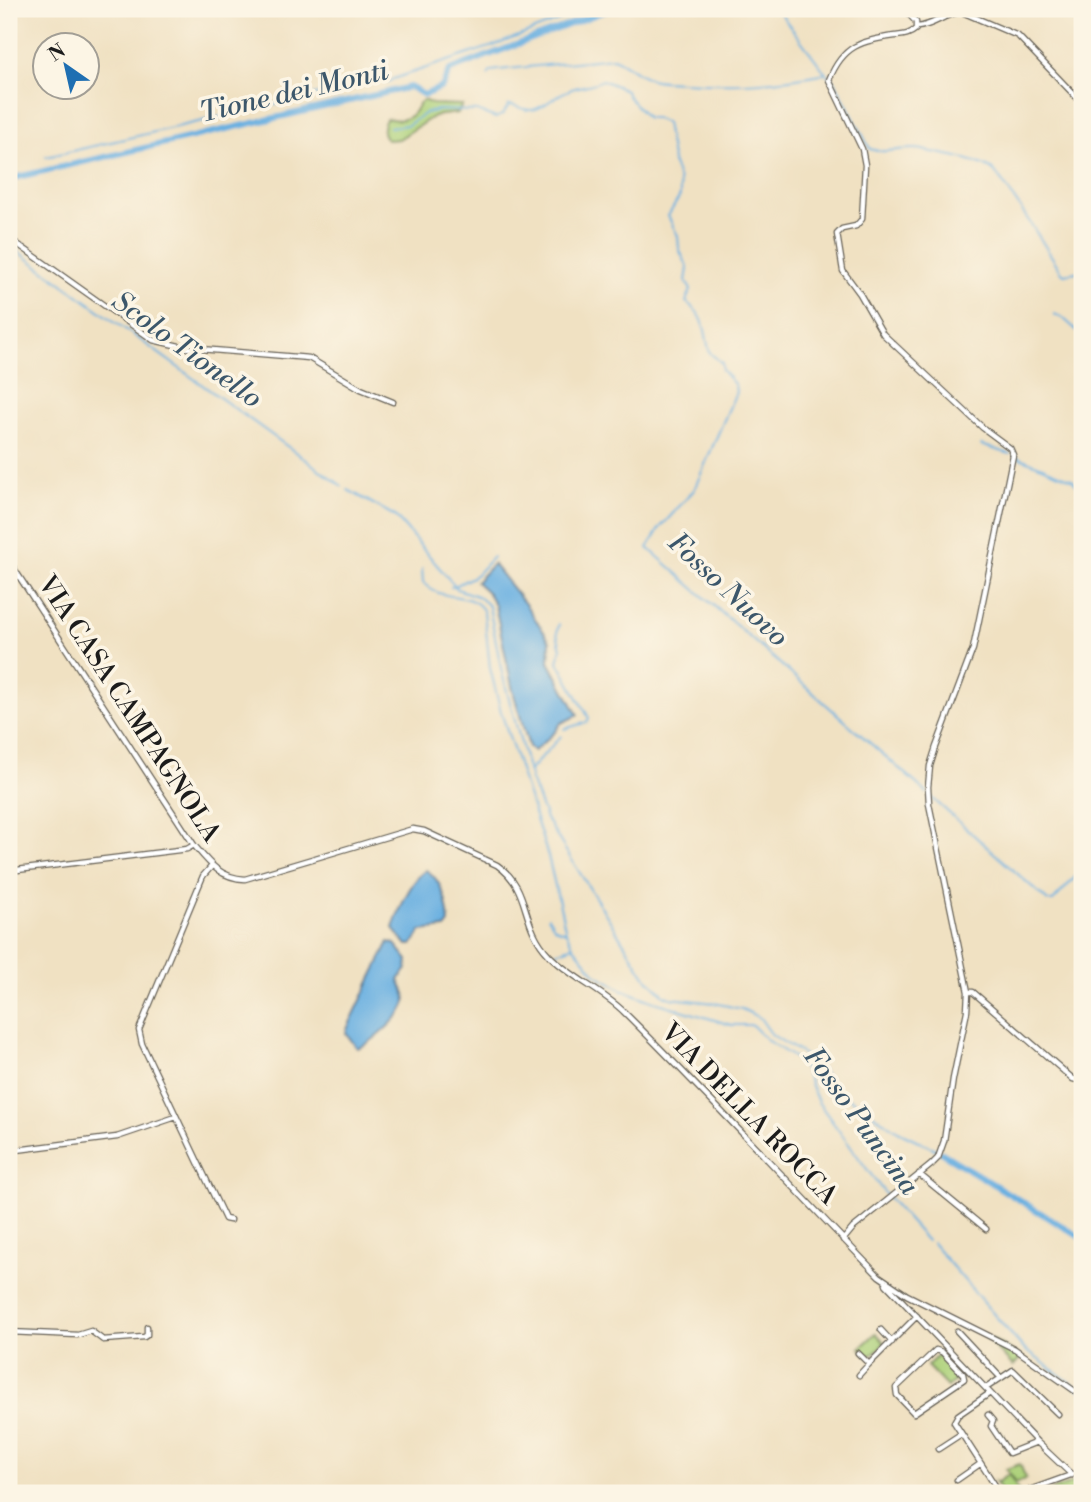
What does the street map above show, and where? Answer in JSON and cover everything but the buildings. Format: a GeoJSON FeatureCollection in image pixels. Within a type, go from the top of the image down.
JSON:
{"type":"FeatureCollection","features":[{"type":"Feature","properties":{"kind":"street"},"geometry":{"type":"LineString","coordinates":[[904,9],[917,26]]}},
{"type":"Feature","properties":{"kind":"street"},"geometry":{"type":"LineString","coordinates":[[843,1240],[853,1228],[938,1158],[947,1126],[968,992],[929,804],[929,777],[936,747],[973,649],[1013,455],[888,339],[843,271],[837,233],[856,226],[862,219],[864,156],[829,84],[831,76],[858,42],[907,34],[917,26],[932,24],[956,11],[1018,36],[1082,103]]}},
{"type":"Feature","properties":{"kind":"street"},"geometry":{"type":"LineString","coordinates":[[9,238],[153,340],[188,348],[309,358],[361,389],[393,402]]}},
{"type":"Feature","properties":{"kind":"street","name":"VIA CASA CAMPAGNOLA"},"geometry":{"type":"LineString","coordinates":[[9,561],[211,867],[226,876],[245,879],[394,832],[413,829],[424,831]]}},
{"type":"Feature","properties":{"kind":"street","name":"VIA DELLA ROCCA"},"geometry":{"type":"LineString","coordinates":[[424,831],[491,861],[507,872],[522,894],[531,929],[546,952],[625,1013],[884,1280],[1015,1349],[1082,1396]]}},
{"type":"Feature","properties":{"kind":"street"},"geometry":{"type":"LineString","coordinates":[[9,871],[187,849],[194,845]]}},
{"type":"Feature","properties":{"kind":"street"},"geometry":{"type":"LineString","coordinates":[[211,867],[203,876],[139,1030],[142,1044],[220,1211],[225,1219],[230,1220]]}},
{"type":"Feature","properties":{"kind":"street"},"geometry":{"type":"LineString","coordinates":[[968,992],[973,992],[1073,1079],[1082,1081]]}},
{"type":"Feature","properties":{"kind":"street"},"geometry":{"type":"LineString","coordinates":[[9,1151],[117,1137],[176,1116]]}},
{"type":"Feature","properties":{"kind":"street"},"geometry":{"type":"LineString","coordinates":[[919,1174],[986,1229]]}},
{"type":"Feature","properties":{"kind":"street"},"geometry":{"type":"LineString","coordinates":[[884,1280],[954,1359],[1072,1475]]}},
{"type":"Feature","properties":{"kind":"street"},"geometry":{"type":"LineString","coordinates":[[907,1306],[904,1299],[909,1295],[918,1317]]}},
{"type":"Feature","properties":{"kind":"street"},"geometry":{"type":"LineString","coordinates":[[918,1317],[915,1306],[923,1302]]}},
{"type":"Feature","properties":{"kind":"street"},"geometry":{"type":"LineString","coordinates":[[859,1375],[918,1317]]}},
{"type":"Feature","properties":{"kind":"street"},"geometry":{"type":"LineString","coordinates":[[9,1332],[78,1335],[93,1331],[106,1340],[144,1337],[147,1335],[147,1327]]}},
{"type":"Feature","properties":{"kind":"street"},"geometry":{"type":"LineString","coordinates":[[881,1330],[892,1342]]}},
{"type":"Feature","properties":{"kind":"street"},"geometry":{"type":"LineString","coordinates":[[957,1331],[1001,1377]]}},
{"type":"Feature","properties":{"kind":"street"},"geometry":{"type":"LineString","coordinates":[[936,1350],[954,1359],[963,1374],[963,1381],[918,1412],[912,1412],[897,1395],[896,1388],[936,1350]]}},
{"type":"Feature","properties":{"kind":"street"},"geometry":{"type":"LineString","coordinates":[[858,1353],[869,1364]]}},
{"type":"Feature","properties":{"kind":"street"},"geometry":{"type":"LineString","coordinates":[[1000,1493],[961,1434],[954,1422],[955,1417],[1012,1370],[1058,1414]]}},
{"type":"Feature","properties":{"kind":"street"},"geometry":{"type":"LineString","coordinates":[[988,1415],[993,1422],[991,1426],[1009,1453],[1037,1442]]}},
{"type":"Feature","properties":{"kind":"street"},"geometry":{"type":"LineString","coordinates":[[938,1449],[961,1434]]}},
{"type":"Feature","properties":{"kind":"street"},"geometry":{"type":"LineString","coordinates":[[957,1480],[980,1464]]}},
{"type":"Feature","properties":{"kind":"street"},"geometry":{"type":"LineString","coordinates":[[1062,1466],[1065,1478]]}},
{"type":"Feature","properties":{"kind":"street"},"geometry":{"type":"LineString","coordinates":[[1021,1493],[1082,1471]]}},
{"type":"Feature","properties":{"kind":"green space"},"geometry":{"type":"Polygon","coordinates":[[[423,100],[432,104],[462,105],[458,113],[434,116],[399,139],[388,140],[383,131],[386,119],[407,118],[423,100]]]}},
{"type":"Feature","properties":{"kind":"green space"},"geometry":{"type":"Polygon","coordinates":[[[876,1333],[885,1343],[869,1357],[860,1348],[876,1333]]]}},
{"type":"Feature","properties":{"kind":"green space"},"geometry":{"type":"Polygon","coordinates":[[[990,1338],[1022,1357],[1013,1366],[989,1341],[990,1338]]]}},
{"type":"Feature","properties":{"kind":"green space"},"geometry":{"type":"Polygon","coordinates":[[[940,1353],[961,1376],[947,1387],[927,1366],[940,1353]]]}},
{"type":"Feature","properties":{"kind":"green space"},"geometry":{"type":"Polygon","coordinates":[[[1020,1464],[1026,1479],[1016,1483],[1006,1469],[1020,1464]]]}},
{"type":"Feature","properties":{"kind":"green space"},"geometry":{"type":"Polygon","coordinates":[[[1009,1474],[1019,1492],[1003,1493],[995,1481],[998,1482],[1009,1474]]]}},
{"type":"Feature","properties":{"kind":"green space"},"geometry":{"type":"Polygon","coordinates":[[[1082,1479],[1082,1493],[1045,1493],[1082,1479]]]}},
{"type":"Feature","properties":{"kind":"water"},"geometry":{"type":"Polygon","coordinates":[[[493,564],[526,605],[550,641],[549,662],[578,715],[561,723],[534,751],[529,747],[513,691],[495,605],[488,593],[476,582],[493,564]]]}},
{"type":"Feature","properties":{"kind":"water"},"geometry":{"type":"Polygon","coordinates":[[[426,870],[440,886],[446,901],[449,923],[445,928],[421,931],[412,945],[407,945],[393,928],[411,888],[426,870]]]}},
{"type":"Feature","properties":{"kind":"water"},"geometry":{"type":"Polygon","coordinates":[[[389,942],[395,944],[408,960],[407,969],[399,980],[406,1001],[400,1014],[386,1029],[370,1042],[357,1048],[346,1033],[347,1029],[389,942]]]}},
{"type":"Feature","properties":{"kind":"waterway"},"geometry":{"type":"LineString","coordinates":[[387,83],[589,9]]}},
{"type":"Feature","properties":{"kind":"waterway","name":"Tione dei Monti"},"geometry":{"type":"LineString","coordinates":[[9,179],[410,87],[424,95],[442,87],[450,70],[610,9]]}},
{"type":"Feature","properties":{"kind":"waterway"},"geometry":{"type":"LineString","coordinates":[[777,9],[825,72]]}},
{"type":"Feature","properties":{"kind":"waterway"},"geometry":{"type":"LineString","coordinates":[[488,75],[491,71],[613,58],[646,77],[663,81],[755,82],[826,73],[835,82],[870,149],[923,150],[966,159],[991,169],[1015,199],[1061,271],[1064,274],[1082,271]]}},
{"type":"Feature","properties":{"kind":"waterway","name":"Fosso Nuovo"},"geometry":{"type":"LineString","coordinates":[[390,127],[408,125],[425,113],[438,110],[477,111],[496,118],[503,114],[509,105],[534,109],[570,90],[602,80],[626,90],[627,95],[647,118],[666,123],[680,192],[668,216],[678,236],[679,249],[688,268],[686,281],[691,290],[686,302],[698,313],[704,324],[710,353],[722,363],[722,370],[735,385],[736,392],[694,490],[659,529],[648,548],[927,793]]}},
{"type":"Feature","properties":{"kind":"waterway"},"geometry":{"type":"LineString","coordinates":[[46,157],[376,81]]}},
{"type":"Feature","properties":{"kind":"waterway","name":"Scolo Tionello"},"geometry":{"type":"LineString","coordinates":[[9,245],[342,486]]}},
{"type":"Feature","properties":{"kind":"waterway"},"geometry":{"type":"LineString","coordinates":[[1054,314],[1063,318],[1082,335]]}},
{"type":"Feature","properties":{"kind":"waterway"},"geometry":{"type":"LineString","coordinates":[[981,445],[1010,454]]}},
{"type":"Feature","properties":{"kind":"waterway"},"geometry":{"type":"LineString","coordinates":[[1015,456],[1072,479],[1082,491]]}},
{"type":"Feature","properties":{"kind":"waterway","name":"Scolo Tionello"},"geometry":{"type":"LineString","coordinates":[[348,490],[395,516],[455,586],[476,575],[493,557]]}},
{"type":"Feature","properties":{"kind":"waterway","name":"Fosso Puncina"},"geometry":{"type":"LineString","coordinates":[[422,569],[423,582],[430,589],[472,601],[484,612],[490,668],[501,712],[548,856],[566,932],[573,946],[596,974],[623,990],[731,1025],[752,1025],[768,1041],[801,1062],[818,1102],[886,1195],[927,1241]]}},
{"type":"Feature","properties":{"kind":"waterway"},"geometry":{"type":"LineString","coordinates":[[451,587],[455,586],[477,596],[489,606],[502,673],[531,780],[546,819],[644,975],[664,995],[671,998],[742,1009],[760,1018],[772,1035],[816,1062],[837,1090],[898,1131],[939,1151]]}},
{"type":"Feature","properties":{"kind":"waterway"},"geometry":{"type":"LineString","coordinates":[[559,624],[557,633],[561,649],[558,662],[589,718],[587,722],[564,729]]}},
{"type":"Feature","properties":{"kind":"waterway"},"geometry":{"type":"LineString","coordinates":[[529,771],[561,736]]}},
{"type":"Feature","properties":{"kind":"waterway","name":"Fosso Nuovo"},"geometry":{"type":"LineString","coordinates":[[931,797],[1048,901],[1053,901],[1082,870]]}},
{"type":"Feature","properties":{"kind":"waterway","name":"Fosso Puncina"},"geometry":{"type":"LineString","coordinates":[[548,917],[555,928],[566,932]]}},
{"type":"Feature","properties":{"kind":"waterway","name":"Fosso Puncina"},"geometry":{"type":"LineString","coordinates":[[557,952],[573,946]]}},
{"type":"Feature","properties":{"kind":"waterway"},"geometry":{"type":"LineString","coordinates":[[942,1153],[1082,1238]]}},
{"type":"Feature","properties":{"kind":"waterway","name":"Fosso Puncina"},"geometry":{"type":"LineString","coordinates":[[932,1243],[1024,1349],[1082,1391]]}}]}
